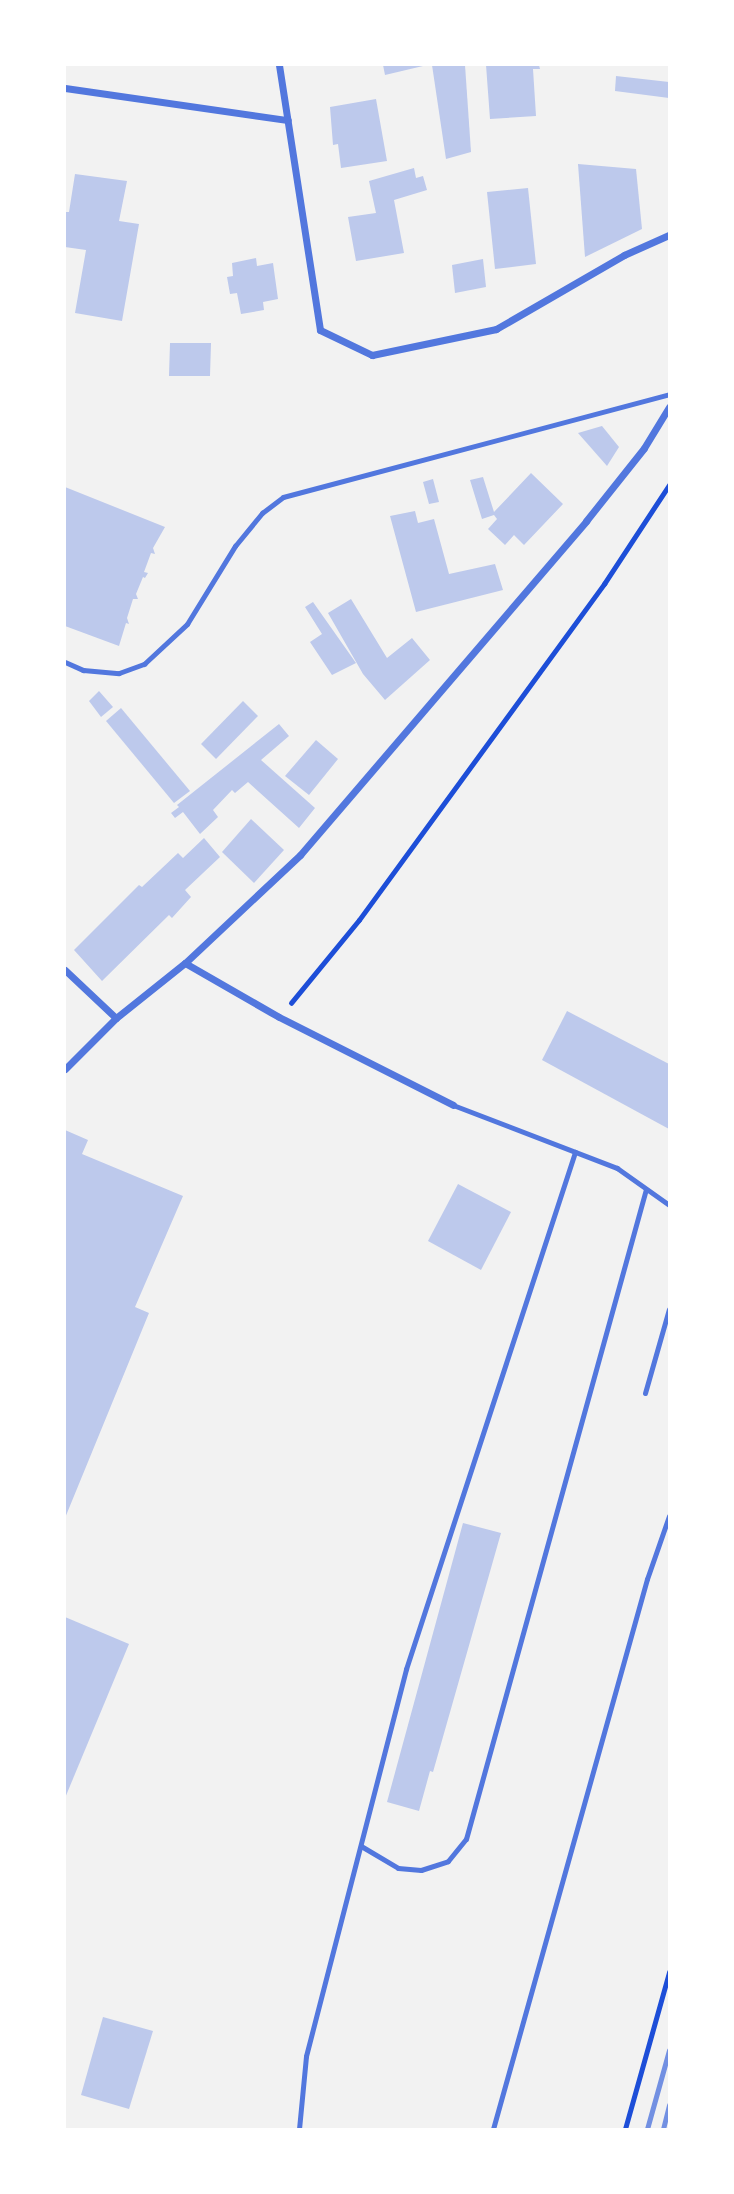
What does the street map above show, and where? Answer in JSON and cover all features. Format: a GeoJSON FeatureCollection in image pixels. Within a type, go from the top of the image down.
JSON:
{"type":"FeatureCollection","features":[{"type":"Feature","properties":{"kind":"street"},"geometry":{"type":"LineString","coordinates":[[279,65],[320,330],[372,355],[496,329],[624,256],[669,235]]}},
{"type":"Feature","properties":{"kind":"street"},"geometry":{"type":"LineString","coordinates":[[65,88],[288,120]]}},
{"type":"Feature","properties":{"kind":"street"},"geometry":{"type":"LineString","coordinates":[[65,1069],[116,1018],[185,963],[258,896],[309,845],[586,521],[644,448],[669,407]]}},
{"type":"Feature","properties":{"kind":"street"},"geometry":{"type":"LineString","coordinates":[[185,963],[279,1017],[453,1105]]}},
{"type":"Feature","properties":{"kind":"street"},"geometry":{"type":"LineString","coordinates":[[65,970],[116,1018]]}},
{"type":"Feature","properties":{"kind":"lane"},"geometry":{"type":"LineString","coordinates":[[65,662],[83,670],[119,673],[144,664],[187,624],[235,546],[262,513],[283,497],[669,394]]}},
{"type":"Feature","properties":{"kind":"lane"},"geometry":{"type":"LineString","coordinates":[[453,1105],[617,1168],[669,1205]]}},
{"type":"Feature","properties":{"kind":"lane"},"geometry":{"type":"LineString","coordinates":[[299,2129],[306,2056],[406,1669],[575,1152]]}},
{"type":"Feature","properties":{"kind":"lane"},"geometry":{"type":"LineString","coordinates":[[361,1846],[398,1868],[421,1870],[447,1861],[466,1839],[646,1189]]}},
{"type":"Feature","properties":{"kind":"lane"},"geometry":{"type":"LineString","coordinates":[[645,1393],[669,1309]]}},
{"type":"Feature","properties":{"kind":"lane"},"geometry":{"type":"LineString","coordinates":[[493,2129],[648,1579],[669,1516]]}},
{"type":"Feature","properties":{"kind":"path"},"geometry":{"type":"LineString","coordinates":[[279,1017],[368,909],[604,584],[669,485]]}},
{"type":"Feature","properties":{"kind":"path"},"geometry":{"type":"LineString","coordinates":[[625,2129],[669,1972]]}},
{"type":"Feature","properties":{"kind":"building"},"geometry":{"type":"Polygon","coordinates":[[[383,65],[423,65],[423,66],[385,75],[383,65]]]}},
{"type":"Feature","properties":{"kind":"building"},"geometry":{"type":"Polygon","coordinates":[[[432,65],[465,65],[471,152],[446,159],[432,65]]]}},
{"type":"Feature","properties":{"kind":"building"},"geometry":{"type":"Polygon","coordinates":[[[486,65],[539,65],[540,69],[533,69],[536,116],[490,119],[486,65]]]}},
{"type":"Feature","properties":{"kind":"building"},"geometry":{"type":"Polygon","coordinates":[[[616,76],[669,82],[669,98],[615,91],[616,76]]]}},
{"type":"Feature","properties":{"kind":"building"},"geometry":{"type":"Polygon","coordinates":[[[376,99],[387,161],[341,168],[338,144],[333,145],[330,107],[376,99]]]}},
{"type":"Feature","properties":{"kind":"building"},"geometry":{"type":"Polygon","coordinates":[[[578,164],[636,169],[642,229],[585,257],[578,164]]]}},
{"type":"Feature","properties":{"kind":"building"},"geometry":{"type":"Polygon","coordinates":[[[414,168],[416,178],[423,176],[427,190],[394,200],[404,253],[356,261],[348,217],[376,213],[369,181],[414,168]]]}},
{"type":"Feature","properties":{"kind":"building"},"geometry":{"type":"Polygon","coordinates":[[[75,174],[127,181],[119,221],[139,224],[122,321],[75,313],[86,250],[65,247],[65,212],[69,212],[75,174]]]}},
{"type":"Feature","properties":{"kind":"building"},"geometry":{"type":"Polygon","coordinates":[[[528,188],[536,264],[495,269],[487,192],[528,188]]]}},
{"type":"Feature","properties":{"kind":"building"},"geometry":{"type":"Polygon","coordinates":[[[256,258],[257,266],[273,263],[278,299],[263,302],[264,310],[241,314],[237,293],[230,294],[227,277],[233,276],[232,263],[256,258]]]}},
{"type":"Feature","properties":{"kind":"building"},"geometry":{"type":"Polygon","coordinates":[[[483,259],[486,287],[455,293],[452,265],[483,259]]]}},
{"type":"Feature","properties":{"kind":"building"},"geometry":{"type":"Polygon","coordinates":[[[170,343],[211,343],[210,376],[169,376],[170,343]]]}},
{"type":"Feature","properties":{"kind":"building"},"geometry":{"type":"Polygon","coordinates":[[[602,426],[619,447],[607,466],[578,433],[602,426]]]}},
{"type":"Feature","properties":{"kind":"building"},"geometry":{"type":"Polygon","coordinates":[[[531,473],[563,504],[524,545],[514,535],[505,545],[488,529],[497,519],[494,515],[482,519],[470,480],[483,477],[494,512],[531,473]]]}},
{"type":"Feature","properties":{"kind":"building"},"geometry":{"type":"Polygon","coordinates":[[[433,479],[439,502],[429,504],[423,482],[433,479]]]}},
{"type":"Feature","properties":{"kind":"building"},"geometry":{"type":"Polygon","coordinates":[[[65,487],[165,527],[153,548],[155,554],[151,553],[144,572],[148,573],[143,577],[136,594],[138,599],[133,599],[127,618],[129,624],[126,623],[119,646],[65,626],[65,487]]]}},
{"type":"Feature","properties":{"kind":"building"},"geometry":{"type":"Polygon","coordinates":[[[415,511],[418,523],[434,519],[449,574],[495,564],[503,590],[416,612],[390,516],[415,511]]]}},
{"type":"Feature","properties":{"kind":"building"},"geometry":{"type":"Polygon","coordinates":[[[351,599],[387,658],[412,638],[430,660],[385,700],[363,674],[328,613],[351,599]]]}},
{"type":"Feature","properties":{"kind":"building"},"geometry":{"type":"Polygon","coordinates":[[[313,602],[356,663],[332,675],[310,642],[322,634],[305,607],[313,602]]]}},
{"type":"Feature","properties":{"kind":"building"},"geometry":{"type":"Polygon","coordinates":[[[99,691],[113,707],[101,717],[89,701],[99,691]]]}},
{"type":"Feature","properties":{"kind":"building"},"geometry":{"type":"Polygon","coordinates":[[[243,701],[258,716],[216,759],[201,744],[243,701]]]}},
{"type":"Feature","properties":{"kind":"building"},"geometry":{"type":"Polygon","coordinates":[[[121,708],[190,791],[174,803],[106,721],[121,708]]]}},
{"type":"Feature","properties":{"kind":"building"},"geometry":{"type":"Polygon","coordinates":[[[279,724],[289,736],[261,760],[315,808],[299,828],[248,782],[235,793],[232,790],[213,810],[218,817],[200,834],[183,812],[175,818],[171,813],[179,807],[177,805],[279,724]]]}},
{"type":"Feature","properties":{"kind":"building"},"geometry":{"type":"Polygon","coordinates":[[[316,740],[338,759],[309,795],[285,776],[316,740]]]}},
{"type":"Feature","properties":{"kind":"building"},"geometry":{"type":"Polygon","coordinates":[[[251,819],[284,850],[254,883],[222,852],[251,819]]]}},
{"type":"Feature","properties":{"kind":"building"},"geometry":{"type":"Polygon","coordinates":[[[204,838],[220,857],[185,890],[191,897],[172,918],[169,915],[102,981],[74,950],[139,885],[142,887],[178,853],[183,858],[204,838]]]}},
{"type":"Feature","properties":{"kind":"building"},"geometry":{"type":"Polygon","coordinates":[[[567,1011],[669,1064],[669,1129],[542,1060],[567,1011]]]}},
{"type":"Feature","properties":{"kind":"building"},"geometry":{"type":"Polygon","coordinates":[[[65,1130],[88,1140],[82,1154],[183,1196],[135,1307],[149,1313],[65,1518],[65,1130]]]}},
{"type":"Feature","properties":{"kind":"building"},"geometry":{"type":"Polygon","coordinates":[[[458,1184],[511,1212],[481,1270],[428,1241],[458,1184]]]}},
{"type":"Feature","properties":{"kind":"building"},"geometry":{"type":"Polygon","coordinates":[[[463,1523],[501,1533],[433,1772],[430,1771],[419,1811],[387,1802],[463,1523]]]}},
{"type":"Feature","properties":{"kind":"building"},"geometry":{"type":"Polygon","coordinates":[[[65,1617],[129,1644],[65,1798],[65,1617]]]}},
{"type":"Feature","properties":{"kind":"building"},"geometry":{"type":"Polygon","coordinates":[[[103,2017],[153,2031],[129,2109],[81,2095],[103,2017]]]}},
{"type":"Feature","properties":{"kind":"railway"},"geometry":{"type":"LineString","coordinates":[[647,2129],[669,2050]]}},
{"type":"Feature","properties":{"kind":"railway"},"geometry":{"type":"LineString","coordinates":[[663,2129],[669,2105]]}}]}
